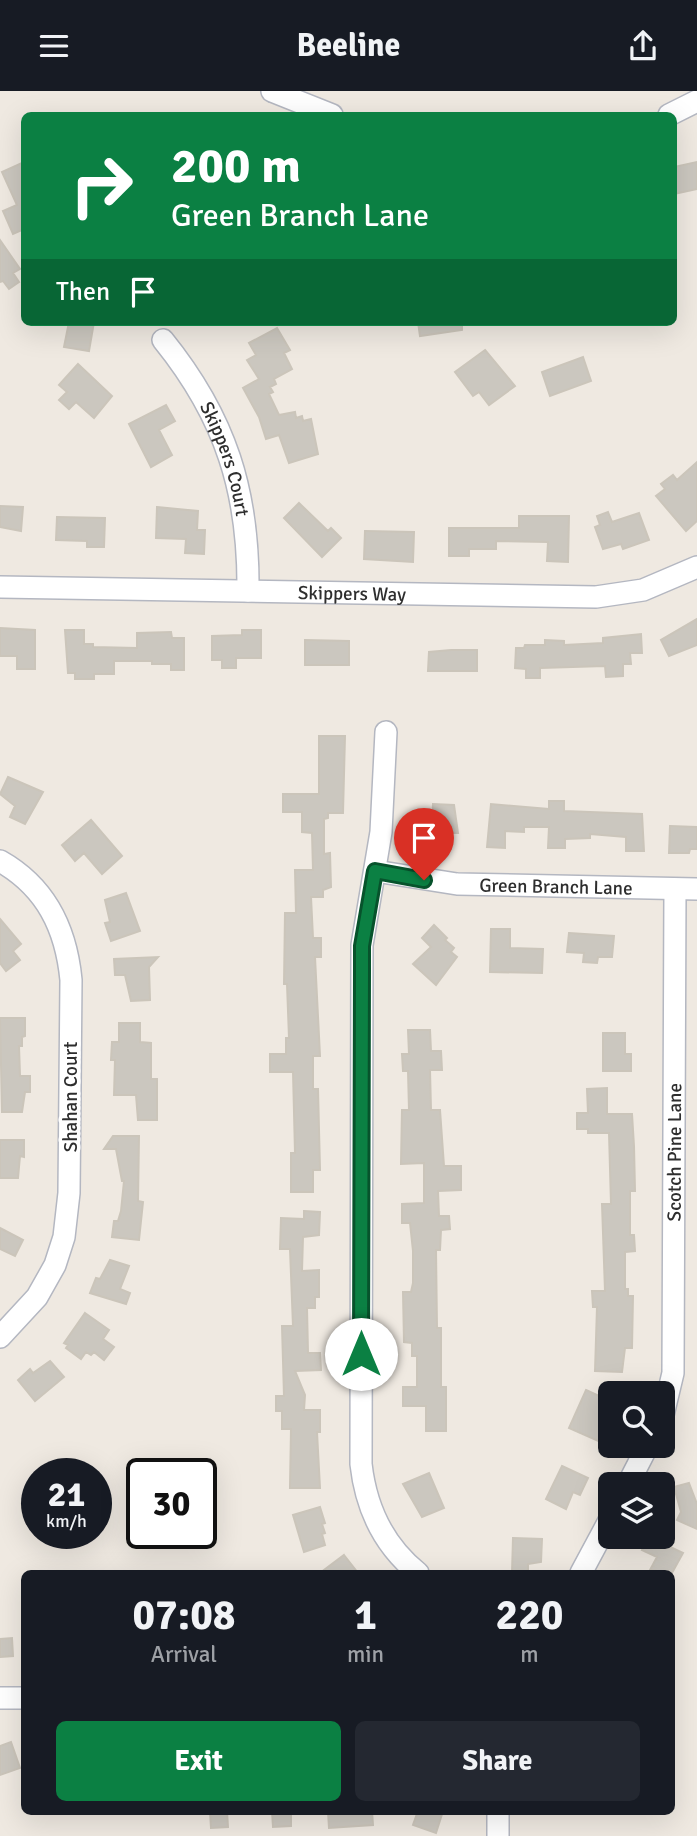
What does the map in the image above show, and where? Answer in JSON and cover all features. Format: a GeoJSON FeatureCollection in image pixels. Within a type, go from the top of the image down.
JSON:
{"type":"FeatureCollection","features":[{"type":"Feature","properties":{"kind":"street"},"geometry":{"type":"LineString","coordinates":[[272,91],[324,112]]}},
{"type":"Feature","properties":{"kind":"street"},"geometry":{"type":"LineString","coordinates":[[675,112],[697,101]]}},
{"type":"Feature","properties":{"kind":"street","name":"Skippers Court"},"geometry":{"type":"LineString","coordinates":[[163,340],[202,394],[228,447],[245,521],[248,591]]}},
{"type":"Feature","properties":{"kind":"street","name":"Skippers Way"},"geometry":{"type":"LineString","coordinates":[[0,587],[604,597],[657,586],[697,567]]}},
{"type":"Feature","properties":{"kind":"street"},"geometry":{"type":"LineString","coordinates":[[386,732],[385,791],[362,946],[361,1464],[364,1487],[376,1523],[392,1548],[415,1570]]}},
{"type":"Feature","properties":{"kind":"street","name":"Shahan Court"},"geometry":{"type":"LineString","coordinates":[[0,861],[22,875],[51,908],[68,950],[71,979],[69,1204],[64,1237],[55,1265],[37,1297],[0,1338]]}},
{"type":"Feature","properties":{"kind":"street","name":"Green Branch Lane"},"geometry":{"type":"LineString","coordinates":[[375,871],[457,884],[697,889]]}},
{"type":"Feature","properties":{"kind":"street","name":"Scotch Pine Lane"},"geometry":{"type":"LineString","coordinates":[[671,1381],[675,889]]}},
{"type":"Feature","properties":{"kind":"street"},"geometry":{"type":"LineString","coordinates":[[583,1570],[598,1541]]}},
{"type":"Feature","properties":{"kind":"street"},"geometry":{"type":"LineString","coordinates":[[0,1698],[21,1698]]}},
{"type":"Feature","properties":{"kind":"street"},"geometry":{"type":"LineString","coordinates":[[498,1815],[498,1836]]}},
{"type":"Feature","properties":{"kind":"building"},"geometry":{"type":"Polygon","coordinates":[[[697,162],[697,189],[677,193],[677,166],[697,162]]]}},
{"type":"Feature","properties":{"kind":"building"},"geometry":{"type":"Polygon","coordinates":[[[21,163],[21,230],[13,234],[3,211],[17,205],[2,172],[21,163]]]}},
{"type":"Feature","properties":{"kind":"building"},"geometry":{"type":"Polygon","coordinates":[[[0,240],[20,269],[13,273],[19,282],[9,289],[3,281],[0,282],[0,240]]]}},
{"type":"Feature","properties":{"kind":"building"},"geometry":{"type":"Polygon","coordinates":[[[68,326],[93,326],[89,351],[64,347],[68,326]]]}},
{"type":"Feature","properties":{"kind":"building"},"geometry":{"type":"Polygon","coordinates":[[[419,326],[462,326],[462,330],[420,336],[419,326]]]}},
{"type":"Feature","properties":{"kind":"building"},"geometry":{"type":"Polygon","coordinates":[[[277,328],[290,350],[284,353],[292,369],[274,379],[276,384],[270,387],[273,392],[269,394],[279,415],[295,412],[296,418],[302,416],[303,421],[311,419],[318,454],[289,463],[279,435],[266,439],[259,417],[243,388],[259,379],[247,360],[256,355],[249,343],[277,328]]]}},
{"type":"Feature","properties":{"kind":"building"},"geometry":{"type":"Polygon","coordinates":[[[485,350],[515,386],[489,405],[479,392],[473,396],[455,372],[485,350]]]}},
{"type":"Feature","properties":{"kind":"building"},"geometry":{"type":"Polygon","coordinates":[[[583,357],[591,381],[550,396],[542,372],[583,357]]]}},
{"type":"Feature","properties":{"kind":"building"},"geometry":{"type":"Polygon","coordinates":[[[78,364],[112,396],[94,418],[76,402],[69,409],[59,400],[67,392],[59,385],[78,364]]]}},
{"type":"Feature","properties":{"kind":"building"},"geometry":{"type":"Polygon","coordinates":[[[166,405],[175,421],[159,430],[172,455],[151,467],[129,424],[166,405]]]}},
{"type":"Feature","properties":{"kind":"building"},"geometry":{"type":"Polygon","coordinates":[[[697,462],[697,521],[686,531],[656,496],[665,489],[661,484],[673,475],[677,480],[697,462]]]}},
{"type":"Feature","properties":{"kind":"building"},"geometry":{"type":"Polygon","coordinates":[[[299,503],[328,531],[331,528],[341,538],[322,557],[284,518],[299,503]]]}},
{"type":"Feature","properties":{"kind":"building"},"geometry":{"type":"Polygon","coordinates":[[[0,506],[23,507],[21,531],[0,527],[0,506]]]}},
{"type":"Feature","properties":{"kind":"building"},"geometry":{"type":"Polygon","coordinates":[[[157,507],[198,511],[197,530],[205,530],[204,554],[185,553],[186,539],[156,538],[157,507]]]}},
{"type":"Feature","properties":{"kind":"building"},"geometry":{"type":"Polygon","coordinates":[[[608,512],[612,522],[639,513],[649,540],[623,549],[621,544],[603,549],[595,527],[600,525],[597,516],[608,512]]]}},
{"type":"Feature","properties":{"kind":"building"},"geometry":{"type":"Polygon","coordinates":[[[519,516],[569,516],[568,562],[547,561],[548,542],[496,541],[496,549],[469,549],[469,556],[449,556],[449,528],[519,528],[519,516]]]}},
{"type":"Feature","properties":{"kind":"building"},"geometry":{"type":"Polygon","coordinates":[[[57,517],[105,518],[104,547],[87,547],[87,541],[56,540],[57,517]]]}},
{"type":"Feature","properties":{"kind":"building"},"geometry":{"type":"Polygon","coordinates":[[[365,531],[414,532],[413,562],[364,559],[365,531]]]}},
{"type":"Feature","properties":{"kind":"building"},"geometry":{"type":"Polygon","coordinates":[[[697,619],[697,645],[669,656],[661,640],[697,619]]]}},
{"type":"Feature","properties":{"kind":"building"},"geometry":{"type":"Polygon","coordinates":[[[0,628],[35,630],[35,669],[17,669],[17,656],[0,656],[0,628]]]}},
{"type":"Feature","properties":{"kind":"building"},"geometry":{"type":"Polygon","coordinates":[[[65,630],[84,630],[84,644],[93,644],[93,647],[137,648],[137,633],[171,632],[172,638],[184,638],[184,670],[171,670],[171,664],[152,664],[152,661],[114,661],[114,674],[94,674],[94,679],[75,679],[75,673],[68,673],[65,630]]]}},
{"type":"Feature","properties":{"kind":"building"},"geometry":{"type":"Polygon","coordinates":[[[242,630],[261,630],[261,658],[236,658],[236,668],[222,668],[222,660],[212,660],[212,636],[242,635],[242,630]]]}},
{"type":"Feature","properties":{"kind":"building"},"geometry":{"type":"Polygon","coordinates":[[[641,634],[642,653],[630,653],[631,664],[623,664],[623,676],[606,677],[605,666],[540,668],[540,678],[526,678],[526,669],[515,668],[516,648],[524,648],[525,645],[545,645],[545,640],[564,641],[564,645],[603,643],[603,638],[641,634]]]}},
{"type":"Feature","properties":{"kind":"building"},"geometry":{"type":"Polygon","coordinates":[[[305,640],[349,641],[349,665],[305,665],[305,640]]]}},
{"type":"Feature","properties":{"kind":"building"},"geometry":{"type":"Polygon","coordinates":[[[477,650],[477,671],[428,671],[429,652],[477,650]]]}},
{"type":"Feature","properties":{"kind":"building"},"geometry":{"type":"Polygon","coordinates":[[[319,736],[345,736],[343,813],[328,813],[328,818],[324,819],[324,854],[330,853],[331,887],[323,890],[323,897],[311,897],[313,938],[321,938],[321,957],[315,957],[320,1056],[313,1056],[313,1089],[318,1089],[320,1170],[313,1170],[313,1192],[291,1192],[291,1153],[295,1153],[293,1072],[270,1072],[270,1054],[286,1054],[286,1038],[289,1038],[287,984],[284,984],[285,913],[296,913],[295,870],[313,870],[312,833],[302,832],[302,812],[283,812],[283,794],[319,794],[319,736]]]}},
{"type":"Feature","properties":{"kind":"building"},"geometry":{"type":"Polygon","coordinates":[[[8,777],[43,792],[25,824],[10,817],[15,806],[0,794],[8,777]]]}},
{"type":"Feature","properties":{"kind":"building"},"geometry":{"type":"Polygon","coordinates":[[[549,801],[564,801],[564,811],[642,814],[644,851],[626,851],[626,837],[590,834],[590,838],[565,839],[565,848],[548,848],[549,827],[524,827],[524,832],[505,831],[505,848],[487,847],[491,804],[549,809],[549,801]]]}},
{"type":"Feature","properties":{"kind":"building"},"geometry":{"type":"Polygon","coordinates":[[[433,804],[454,805],[458,833],[451,833],[451,837],[427,836],[427,821],[432,821],[433,804]]]}},
{"type":"Feature","properties":{"kind":"building"},"geometry":{"type":"Polygon","coordinates":[[[91,820],[122,856],[102,874],[84,853],[75,861],[62,845],[91,820]]]}},
{"type":"Feature","properties":{"kind":"building"},"geometry":{"type":"Polygon","coordinates":[[[670,826],[697,827],[697,849],[690,849],[689,853],[669,853],[670,826]]]}},
{"type":"Feature","properties":{"kind":"building"},"geometry":{"type":"Polygon","coordinates":[[[126,893],[140,931],[111,941],[105,923],[110,922],[105,900],[126,893]]]}},
{"type":"Feature","properties":{"kind":"building"},"geometry":{"type":"Polygon","coordinates":[[[0,919],[21,944],[13,951],[20,960],[6,971],[0,963],[0,919]]]}},
{"type":"Feature","properties":{"kind":"building"},"geometry":{"type":"Polygon","coordinates":[[[434,925],[447,938],[445,940],[454,948],[451,952],[457,957],[436,985],[413,964],[431,947],[422,938],[434,925]]]}},
{"type":"Feature","properties":{"kind":"building"},"geometry":{"type":"Polygon","coordinates":[[[491,929],[510,929],[510,948],[543,949],[542,973],[490,972],[491,929]]]}},
{"type":"Feature","properties":{"kind":"building"},"geometry":{"type":"Polygon","coordinates":[[[569,933],[614,936],[612,957],[598,957],[597,963],[583,962],[584,953],[567,952],[569,933]]]}},
{"type":"Feature","properties":{"kind":"building"},"geometry":{"type":"Polygon","coordinates":[[[158,957],[149,967],[150,1000],[131,1001],[125,975],[115,975],[114,959],[158,957]]]}},
{"type":"Feature","properties":{"kind":"building"},"geometry":{"type":"Polygon","coordinates":[[[0,1018],[25,1018],[25,1036],[22,1037],[22,1046],[19,1046],[20,1076],[30,1076],[30,1092],[25,1092],[22,1112],[2,1112],[0,1018]]]}},
{"type":"Feature","properties":{"kind":"building"},"geometry":{"type":"Polygon","coordinates":[[[119,1023],[140,1023],[140,1042],[151,1043],[151,1079],[157,1079],[157,1120],[138,1120],[136,1095],[114,1095],[115,1060],[111,1060],[112,1042],[119,1042],[119,1023]]]}},
{"type":"Feature","properties":{"kind":"building"},"geometry":{"type":"Polygon","coordinates":[[[408,1030],[430,1030],[431,1051],[441,1051],[442,1070],[430,1070],[431,1110],[440,1110],[444,1166],[461,1166],[461,1190],[438,1191],[439,1216],[449,1216],[450,1229],[441,1230],[440,1250],[436,1250],[437,1328],[441,1328],[441,1387],[446,1387],[446,1431],[426,1431],[426,1406],[403,1406],[403,1387],[417,1387],[417,1356],[412,1356],[412,1343],[404,1342],[403,1292],[411,1292],[413,1251],[410,1223],[402,1223],[402,1204],[424,1203],[424,1163],[401,1164],[402,1110],[409,1110],[408,1071],[403,1071],[402,1054],[409,1054],[408,1030]]]}},
{"type":"Feature","properties":{"kind":"building"},"geometry":{"type":"Polygon","coordinates":[[[603,1033],[625,1033],[625,1054],[631,1054],[631,1071],[603,1071],[603,1033]]]}},
{"type":"Feature","properties":{"kind":"building"},"geometry":{"type":"Polygon","coordinates":[[[607,1088],[607,1114],[632,1114],[634,1146],[635,1191],[630,1191],[630,1235],[634,1235],[635,1251],[625,1252],[625,1289],[628,1289],[628,1296],[633,1296],[632,1348],[625,1348],[622,1372],[595,1371],[597,1307],[593,1307],[592,1291],[605,1291],[602,1204],[611,1204],[609,1133],[588,1133],[588,1129],[577,1129],[577,1113],[588,1113],[587,1089],[607,1088]]]}},
{"type":"Feature","properties":{"kind":"building"},"geometry":{"type":"Polygon","coordinates":[[[113,1136],[139,1136],[138,1201],[143,1202],[139,1240],[112,1237],[114,1221],[118,1221],[121,1211],[124,1181],[116,1149],[104,1149],[113,1136]]]}},
{"type":"Feature","properties":{"kind":"building"},"geometry":{"type":"Polygon","coordinates":[[[0,1140],[24,1140],[24,1157],[20,1156],[18,1178],[0,1178],[0,1140]]]}},
{"type":"Feature","properties":{"kind":"building"},"geometry":{"type":"Polygon","coordinates":[[[304,1211],[320,1212],[319,1235],[303,1237],[302,1271],[319,1270],[319,1297],[315,1297],[315,1308],[307,1308],[308,1353],[320,1353],[321,1370],[295,1371],[305,1395],[304,1410],[320,1410],[320,1432],[317,1432],[320,1488],[290,1488],[291,1429],[282,1429],[282,1411],[276,1411],[276,1396],[284,1396],[282,1326],[293,1326],[290,1249],[280,1249],[281,1218],[304,1219],[304,1211]]]}},
{"type":"Feature","properties":{"kind":"building"},"geometry":{"type":"Polygon","coordinates":[[[0,1228],[23,1240],[15,1256],[0,1249],[0,1228]]]}},
{"type":"Feature","properties":{"kind":"building"},"geometry":{"type":"Polygon","coordinates":[[[110,1260],[129,1266],[120,1289],[130,1293],[126,1304],[90,1293],[96,1278],[100,1279],[110,1260]]]}},
{"type":"Feature","properties":{"kind":"building"},"geometry":{"type":"Polygon","coordinates":[[[85,1313],[109,1330],[103,1339],[114,1347],[104,1360],[94,1352],[91,1355],[86,1352],[81,1359],[66,1348],[68,1345],[64,1343],[85,1313]]]}},
{"type":"Feature","properties":{"kind":"building"},"geometry":{"type":"Polygon","coordinates":[[[50,1361],[64,1377],[35,1401],[18,1380],[30,1369],[33,1373],[50,1361]]]}},
{"type":"Feature","properties":{"kind":"building"},"geometry":{"type":"Polygon","coordinates":[[[586,1390],[598,1395],[598,1441],[569,1428],[586,1390]]]}},
{"type":"Feature","properties":{"kind":"building"},"geometry":{"type":"Polygon","coordinates":[[[562,1466],[588,1478],[580,1495],[573,1492],[566,1509],[546,1499],[562,1466]]]}},
{"type":"Feature","properties":{"kind":"building"},"geometry":{"type":"Polygon","coordinates":[[[429,1473],[444,1508],[422,1517],[403,1484],[429,1473]]]}},
{"type":"Feature","properties":{"kind":"building"},"geometry":{"type":"Polygon","coordinates":[[[689,1483],[697,1504],[697,1529],[677,1520],[681,1512],[675,1487],[689,1483]]]}},
{"type":"Feature","properties":{"kind":"building"},"geometry":{"type":"Polygon","coordinates":[[[320,1507],[325,1523],[322,1524],[325,1533],[322,1534],[325,1545],[304,1552],[293,1515],[320,1507]]]}},
{"type":"Feature","properties":{"kind":"building"},"geometry":{"type":"Polygon","coordinates":[[[513,1538],[542,1539],[541,1562],[528,1564],[528,1570],[512,1570],[513,1538]]]}},
{"type":"Feature","properties":{"kind":"building"},"geometry":{"type":"Polygon","coordinates":[[[674,1549],[683,1553],[674,1570],[650,1570],[657,1557],[642,1550],[674,1549]]]}},
{"type":"Feature","properties":{"kind":"building"},"geometry":{"type":"Polygon","coordinates":[[[344,1555],[356,1570],[324,1570],[344,1555]]]}},
{"type":"Feature","properties":{"kind":"building"},"geometry":{"type":"Polygon","coordinates":[[[12,1638],[13,1656],[0,1657],[0,1639],[12,1638]]]}},
{"type":"Feature","properties":{"kind":"building"},"geometry":{"type":"Polygon","coordinates":[[[11,1742],[20,1768],[0,1775],[0,1746],[11,1742]]]}},
{"type":"Feature","properties":{"kind":"building"},"geometry":{"type":"Polygon","coordinates":[[[210,1815],[227,1815],[228,1827],[211,1828],[210,1815]]]}},
{"type":"Feature","properties":{"kind":"building"},"geometry":{"type":"Polygon","coordinates":[[[272,1815],[291,1815],[291,1826],[273,1827],[272,1815]]]}},
{"type":"Feature","properties":{"kind":"building"},"geometry":{"type":"Polygon","coordinates":[[[328,1815],[372,1815],[373,1825],[329,1828],[328,1815]]]}},
{"type":"Feature","properties":{"kind":"building"},"geometry":{"type":"Polygon","coordinates":[[[417,1815],[442,1815],[436,1833],[413,1825],[417,1815]]]}},
{"type":"Feature","properties":{"kind":"route"},"geometry":{"type":"LineString","coordinates":[[361,1354],[362,946],[375,871],[424,880]]}}]}
